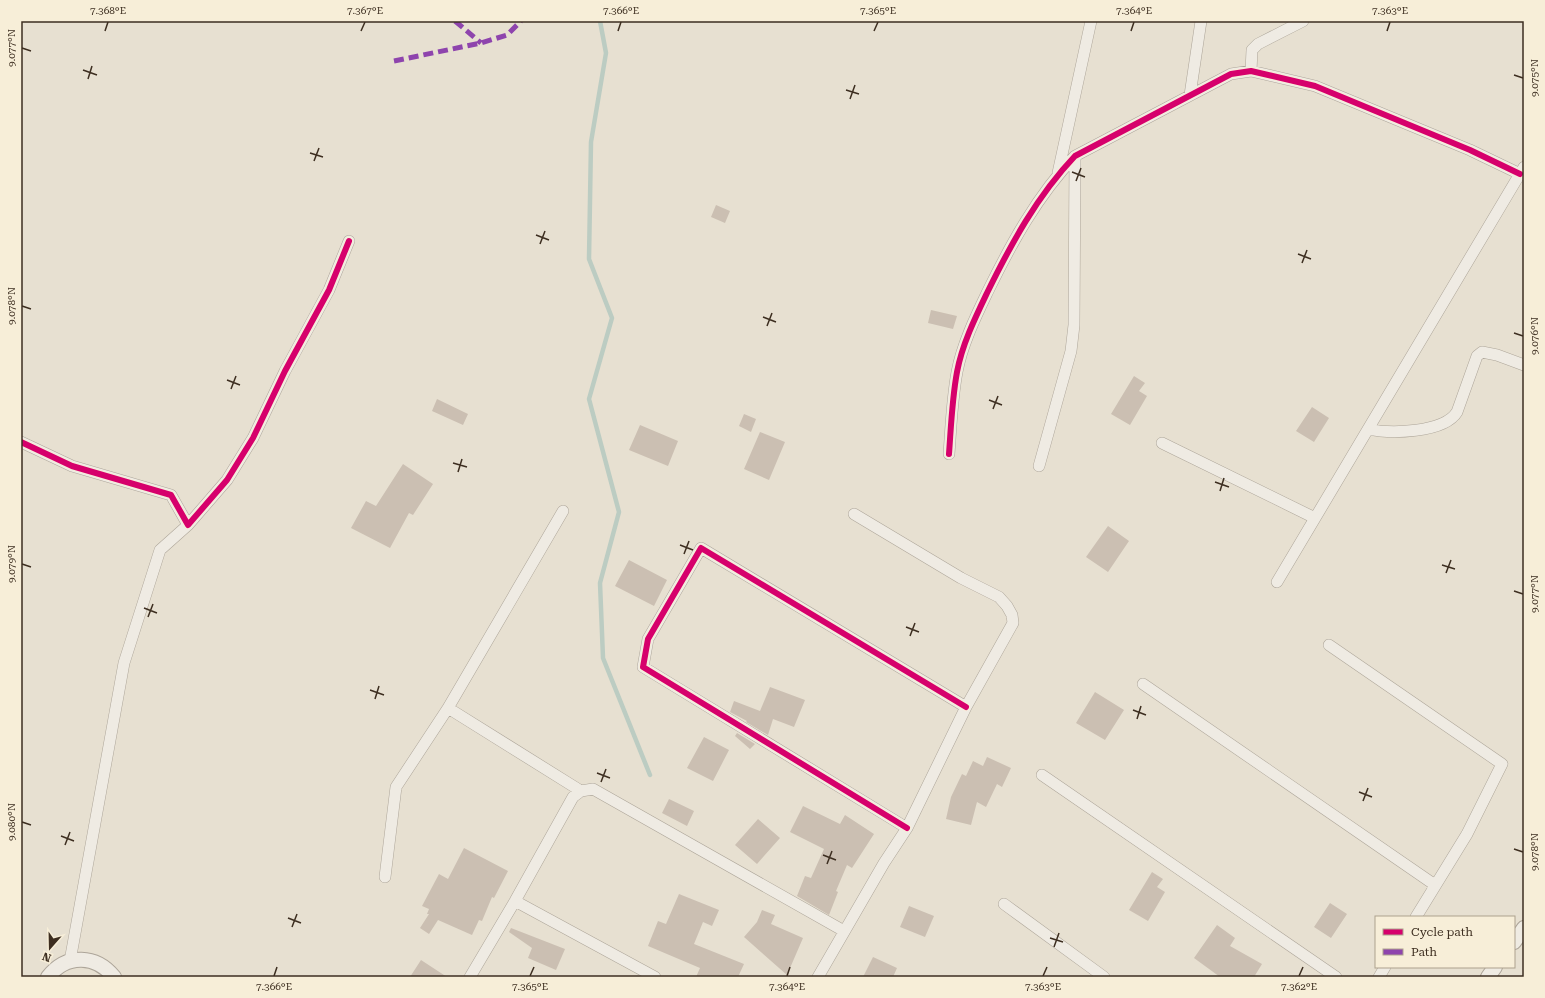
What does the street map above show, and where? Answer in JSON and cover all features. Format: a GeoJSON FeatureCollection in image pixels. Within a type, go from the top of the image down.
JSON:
{"type":"FeatureCollection","features":[{"type":"Feature","properties":{"kind":"street"},"geometry":{"type":"LineString","coordinates":[[1058,174],[1091,21]]}},
{"type":"Feature","properties":{"kind":"street"},"geometry":{"type":"LineString","coordinates":[[1190,95],[1201,21]]}},
{"type":"Feature","properties":{"kind":"street"},"geometry":{"type":"LineString","coordinates":[[1251,72],[1252,50],[1258,44],[1303,21]]}},
{"type":"Feature","properties":{"kind":"street"},"geometry":{"type":"LineString","coordinates":[[949,454],[952,407],[957,372],[963,351],[974,323],[1007,253],[1037,202],[1058,174],[1075,156],[1231,74],[1251,72],[1315,86],[1522,170],[1277,582]]}},
{"type":"Feature","properties":{"kind":"street"},"geometry":{"type":"LineString","coordinates":[[1039,466],[1070,351],[1074,325],[1075,156]]}},
{"type":"Feature","properties":{"kind":"street"},"geometry":{"type":"LineString","coordinates":[[70,961],[124,663],[160,550],[188,525],[227,480],[252,438],[285,371],[329,290],[349,241]]}},
{"type":"Feature","properties":{"kind":"street"},"geometry":{"type":"LineString","coordinates":[[1368,429],[1388,432],[1402,432],[1444,423],[1453,418],[1457,412],[1477,356],[1482,352],[1497,355],[1524,365]]}},
{"type":"Feature","properties":{"kind":"street"},"geometry":{"type":"LineString","coordinates":[[21,442],[72,466],[171,495],[188,525]]}},
{"type":"Feature","properties":{"kind":"street"},"geometry":{"type":"LineString","coordinates":[[1162,443],[1315,518]]}},
{"type":"Feature","properties":{"kind":"street"},"geometry":{"type":"LineString","coordinates":[[385,877],[396,787],[448,708],[563,512]]}},
{"type":"Feature","properties":{"kind":"street"},"geometry":{"type":"LineString","coordinates":[[818,977],[884,863],[907,828],[966,707],[1013,624],[1012,615],[1007,606],[999,597],[961,578],[854,514]]}},
{"type":"Feature","properties":{"kind":"street"},"geometry":{"type":"LineString","coordinates":[[907,828],[644,667],[648,639],[701,548],[966,707]]}},
{"type":"Feature","properties":{"kind":"street"},"geometry":{"type":"LineString","coordinates":[[1329,645],[1502,764],[1467,834],[1417,916]]}},
{"type":"Feature","properties":{"kind":"street"},"geometry":{"type":"LineString","coordinates":[[1143,684],[1435,885]]}},
{"type":"Feature","properties":{"kind":"street"},"geometry":{"type":"LineString","coordinates":[[448,708],[581,791]]}},
{"type":"Feature","properties":{"kind":"street"},"geometry":{"type":"LineString","coordinates":[[1042,775],[1336,977]]}},
{"type":"Feature","properties":{"kind":"street"},"geometry":{"type":"LineString","coordinates":[[470,977],[515,901],[573,797],[581,791],[593,789],[844,931]]}},
{"type":"Feature","properties":{"kind":"street"},"geometry":{"type":"LineString","coordinates":[[515,901],[654,977]]}},
{"type":"Feature","properties":{"kind":"street"},"geometry":{"type":"LineString","coordinates":[[1004,904],[1104,977]]}},
{"type":"Feature","properties":{"kind":"street"},"geometry":{"type":"LineString","coordinates":[[1515,941],[1524,928]]}},
{"type":"Feature","properties":{"kind":"street"},"geometry":{"type":"LineString","coordinates":[[48,977],[58,967],[70,961],[83,960],[96,962],[108,969],[114,977]]}},
{"type":"Feature","properties":{"kind":"street"},"geometry":{"type":"LineString","coordinates":[[1379,977],[1384,968]]}},
{"type":"Feature","properties":{"kind":"street"},"geometry":{"type":"LineString","coordinates":[[1488,977],[1494,968]]}},
{"type":"Feature","properties":{"kind":"building"},"geometry":{"type":"Polygon","coordinates":[[[716,205],[730,211],[725,223],[711,217],[716,205]]]}},
{"type":"Feature","properties":{"kind":"building"},"geometry":{"type":"Polygon","coordinates":[[[931,310],[957,316],[953,329],[928,323],[931,310]]]}},
{"type":"Feature","properties":{"kind":"building"},"geometry":{"type":"Polygon","coordinates":[[[1134,376],[1145,383],[1139,391],[1147,396],[1130,425],[1111,414],[1134,376]]]}},
{"type":"Feature","properties":{"kind":"building"},"geometry":{"type":"Polygon","coordinates":[[[437,399],[468,414],[463,425],[432,411],[437,399]]]}},
{"type":"Feature","properties":{"kind":"building"},"geometry":{"type":"Polygon","coordinates":[[[1312,407],[1329,418],[1314,442],[1296,431],[1312,407]]]}},
{"type":"Feature","properties":{"kind":"building"},"geometry":{"type":"Polygon","coordinates":[[[744,414],[756,419],[751,432],[739,426],[744,414]]]}},
{"type":"Feature","properties":{"kind":"building"},"geometry":{"type":"Polygon","coordinates":[[[640,425],[678,441],[668,466],[629,450],[640,425]]]}},
{"type":"Feature","properties":{"kind":"building"},"geometry":{"type":"Polygon","coordinates":[[[760,432],[785,442],[769,480],[744,469],[760,432]]]}},
{"type":"Feature","properties":{"kind":"building"},"geometry":{"type":"Polygon","coordinates":[[[403,464],[433,484],[413,515],[409,513],[390,548],[351,528],[366,501],[376,506],[403,464]]]}},
{"type":"Feature","properties":{"kind":"building"},"geometry":{"type":"Polygon","coordinates":[[[1108,526],[1129,541],[1108,572],[1086,557],[1108,526]]]}},
{"type":"Feature","properties":{"kind":"building"},"geometry":{"type":"Polygon","coordinates":[[[629,560],[667,580],[654,606],[615,586],[629,560]]]}},
{"type":"Feature","properties":{"kind":"building"},"geometry":{"type":"Polygon","coordinates":[[[770,687],[805,700],[794,727],[773,719],[768,735],[730,712],[734,701],[760,711],[770,687]]]}},
{"type":"Feature","properties":{"kind":"building"},"geometry":{"type":"Polygon","coordinates":[[[1095,692],[1124,710],[1105,740],[1076,723],[1095,692]]]}},
{"type":"Feature","properties":{"kind":"building"},"geometry":{"type":"Polygon","coordinates":[[[737,733],[755,744],[750,749],[735,736],[737,733]]]}},
{"type":"Feature","properties":{"kind":"building"},"geometry":{"type":"Polygon","coordinates":[[[704,737],[729,750],[713,781],[687,768],[704,737]]]}},
{"type":"Feature","properties":{"kind":"building"},"geometry":{"type":"Polygon","coordinates":[[[987,757],[1011,768],[1002,787],[997,784],[986,807],[977,802],[971,825],[946,819],[951,797],[962,774],[966,776],[973,761],[983,766],[987,757]]]}},
{"type":"Feature","properties":{"kind":"building"},"geometry":{"type":"Polygon","coordinates":[[[669,799],[694,811],[687,826],[662,813],[669,799]]]}},
{"type":"Feature","properties":{"kind":"building"},"geometry":{"type":"Polygon","coordinates":[[[803,806],[840,824],[845,815],[874,834],[852,868],[847,865],[836,891],[838,892],[829,915],[797,896],[805,876],[811,878],[824,849],[790,832],[803,806]]]}},
{"type":"Feature","properties":{"kind":"building"},"geometry":{"type":"Polygon","coordinates":[[[758,819],[780,838],[757,864],[735,845],[758,819]]]}},
{"type":"Feature","properties":{"kind":"building"},"geometry":{"type":"Polygon","coordinates":[[[464,848],[508,871],[494,898],[492,897],[482,921],[479,920],[472,935],[438,920],[429,934],[420,928],[429,914],[427,914],[429,909],[422,906],[439,874],[448,879],[464,848]]]}},
{"type":"Feature","properties":{"kind":"building"},"geometry":{"type":"Polygon","coordinates":[[[1152,872],[1163,879],[1157,887],[1165,892],[1148,921],[1129,910],[1152,872]]]}},
{"type":"Feature","properties":{"kind":"building"},"geometry":{"type":"Polygon","coordinates":[[[679,894],[719,910],[712,926],[703,922],[694,944],[744,964],[738,977],[696,977],[700,968],[648,946],[658,921],[666,924],[679,894]]]}},
{"type":"Feature","properties":{"kind":"building"},"geometry":{"type":"Polygon","coordinates":[[[1330,903],[1347,914],[1331,938],[1314,927],[1330,903]]]}},
{"type":"Feature","properties":{"kind":"building"},"geometry":{"type":"Polygon","coordinates":[[[909,906],[934,916],[925,937],[900,927],[909,906]]]}},
{"type":"Feature","properties":{"kind":"building"},"geometry":{"type":"Polygon","coordinates":[[[762,910],[775,915],[771,924],[803,938],[787,975],[744,937],[757,922],[762,910]]]}},
{"type":"Feature","properties":{"kind":"building"},"geometry":{"type":"Polygon","coordinates":[[[1217,925],[1235,938],[1230,946],[1262,964],[1254,977],[1220,977],[1194,958],[1217,925]]]}},
{"type":"Feature","properties":{"kind":"building"},"geometry":{"type":"Polygon","coordinates":[[[511,928],[565,949],[556,970],[528,958],[532,948],[509,932],[511,928]]]}},
{"type":"Feature","properties":{"kind":"building"},"geometry":{"type":"Polygon","coordinates":[[[873,957],[897,968],[893,977],[863,977],[873,957]]]}},
{"type":"Feature","properties":{"kind":"building"},"geometry":{"type":"Polygon","coordinates":[[[421,960],[447,977],[410,977],[421,960]]]}},
{"type":"Feature","properties":{"kind":"waterway"},"geometry":{"type":"LineString","coordinates":[[600,21],[606,53],[591,142],[589,259],[612,318],[589,399],[619,512],[600,583],[603,658],[650,775]]}},
{"type":"Feature","properties":{"kind":"marked path"},"geometry":{"type":"LineString","coordinates":[[455,21],[481,43]]}},
{"type":"Feature","properties":{"kind":"marked path"},"geometry":{"type":"LineString","coordinates":[[394,61],[481,43],[507,35],[521,21]]}},
{"type":"Feature","properties":{"kind":"cycle path"},"geometry":{"type":"LineString","coordinates":[[949,454],[955,382],[959,362],[966,342],[982,302],[1015,239],[1049,187],[1075,156],[1231,74],[1251,71],[1315,86],[1470,150],[1520,174]]}},
{"type":"Feature","properties":{"kind":"cycle path"},"geometry":{"type":"LineString","coordinates":[[21,442],[72,466],[171,495],[188,525],[227,480],[253,438],[285,371],[329,290],[349,241]]}},
{"type":"Feature","properties":{"kind":"cycle path"},"geometry":{"type":"LineString","coordinates":[[907,828],[643,667],[648,639],[701,548],[966,707]]}}]}
